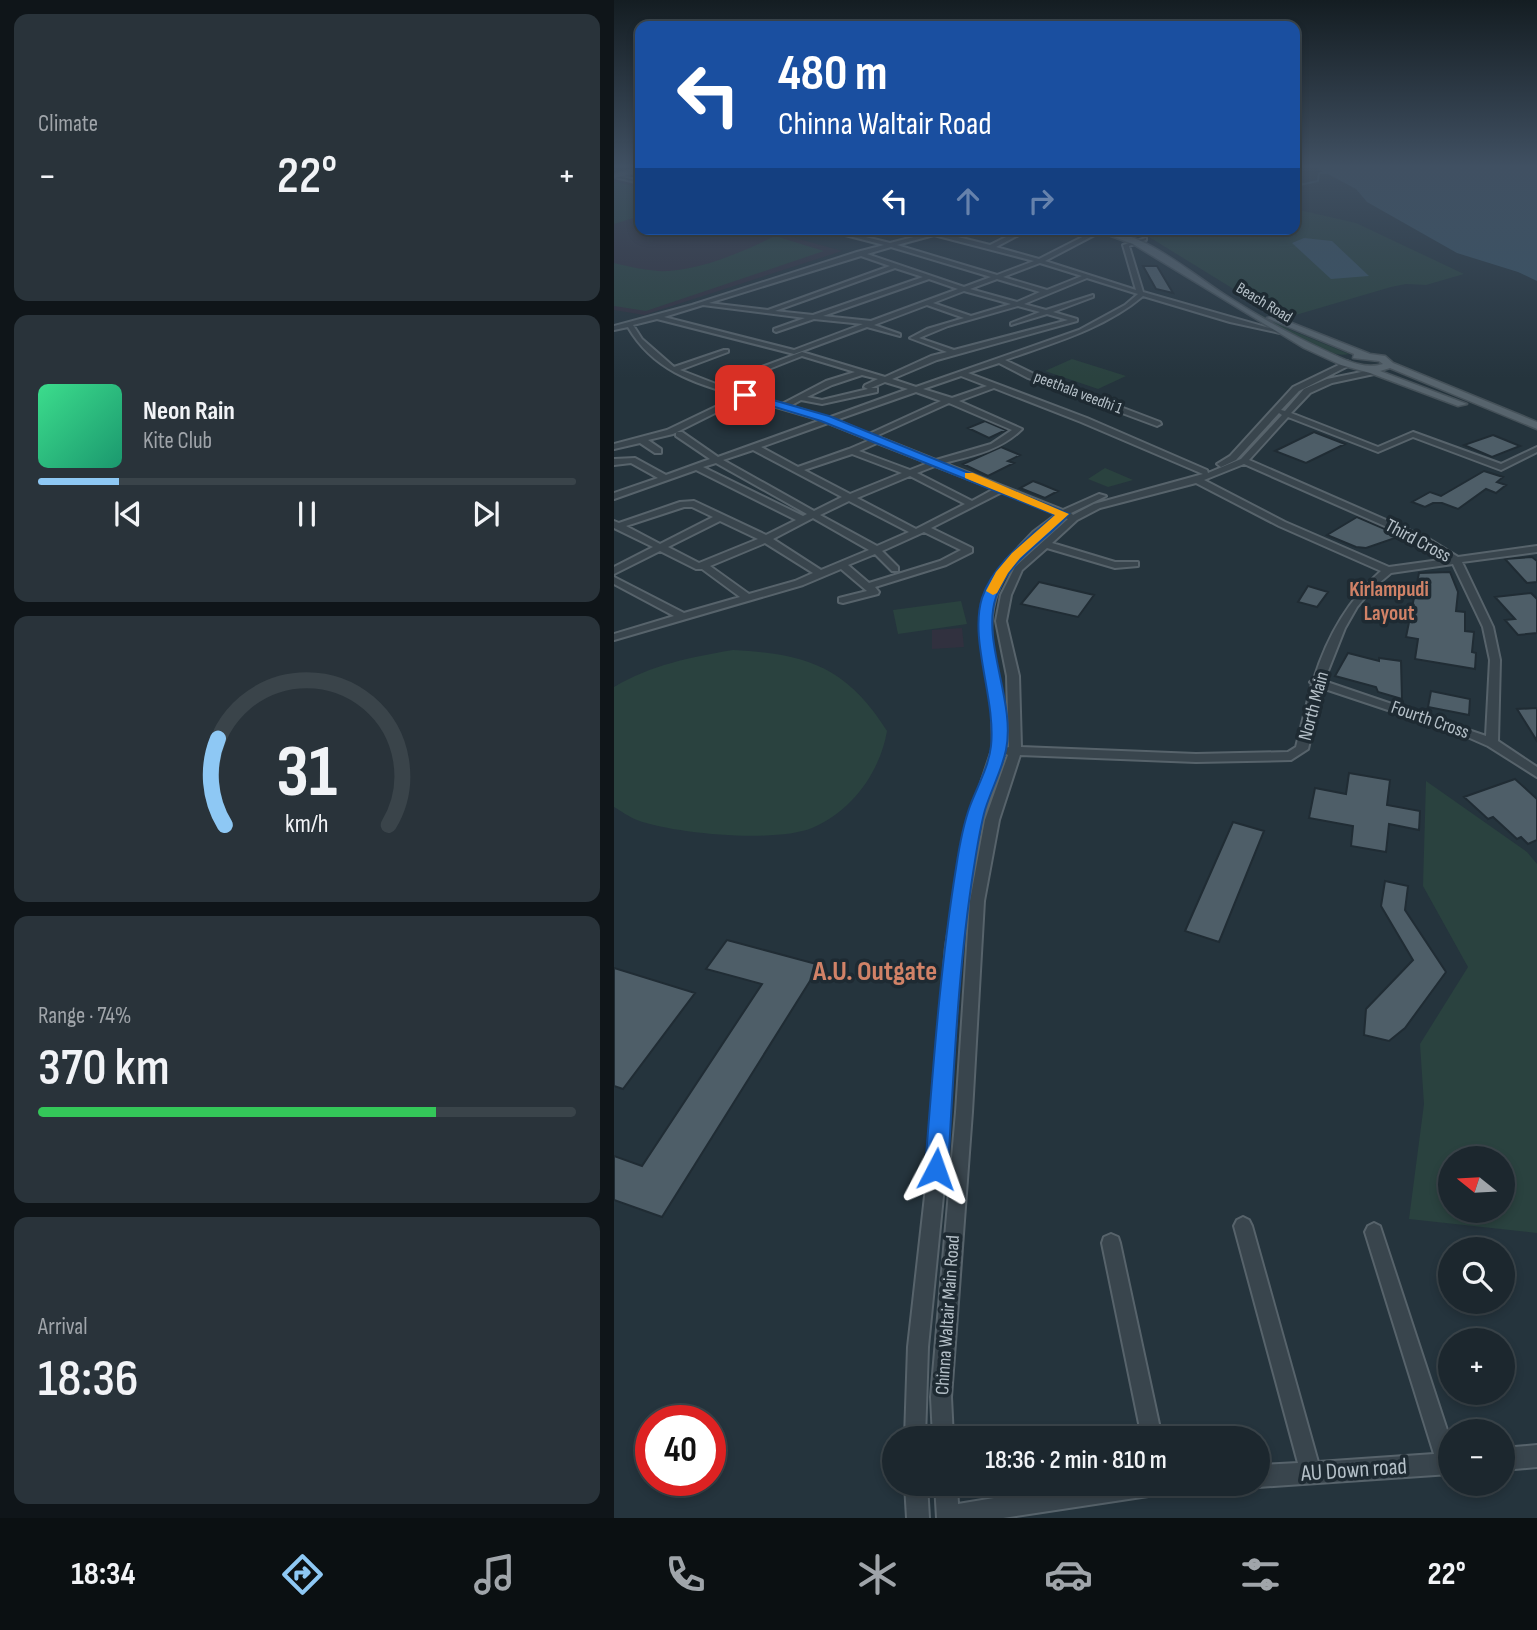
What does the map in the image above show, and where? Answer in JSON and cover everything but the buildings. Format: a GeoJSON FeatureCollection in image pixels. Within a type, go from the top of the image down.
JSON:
{"type":"FeatureCollection","features":[{"type":"Feature","properties":{"kind":"main road","name":"Beach Road"},"geometry":{"type":"LineString","coordinates":[[1120,236],[1134,240],[1278,332],[1354,369],[1372,372]]}},
{"type":"Feature","properties":{"kind":"main road","name":"Beach Road"},"geometry":{"type":"LineString","coordinates":[[1135,236],[1144,239],[1218,288],[1271,318],[1366,355],[1382,358],[1390,365]]}},
{"type":"Feature","properties":{"kind":"main road"},"geometry":{"type":"LineString","coordinates":[[1346,363],[1351,357],[1366,355]]}},
{"type":"Feature","properties":{"kind":"main road"},"geometry":{"type":"LineString","coordinates":[[1372,372],[1386,370],[1390,365],[1537,426]]}},
{"type":"Feature","properties":{"kind":"main road"},"geometry":{"type":"LineString","coordinates":[[1372,372],[1537,432]]}},
{"type":"Feature","properties":{"kind":"street"},"geometry":{"type":"LineString","coordinates":[[853,236],[1001,276],[1046,292],[1016,304],[940,325],[913,338],[955,354]]}},
{"type":"Feature","properties":{"kind":"street"},"geometry":{"type":"LineString","coordinates":[[614,330],[660,318],[858,253],[923,236]]}},
{"type":"Feature","properties":{"kind":"street"},"geometry":{"type":"LineString","coordinates":[[951,236],[1141,295],[1278,332]]}},
{"type":"Feature","properties":{"kind":"street"},"geometry":{"type":"LineString","coordinates":[[991,247],[1013,236]]}},
{"type":"Feature","properties":{"kind":"street"},"geometry":{"type":"LineString","coordinates":[[716,387],[870,324],[1038,262],[1089,236]]}},
{"type":"Feature","properties":{"kind":"street"},"geometry":{"type":"LineString","coordinates":[[1141,295],[1126,246],[1134,240],[1144,239]]}},
{"type":"Feature","properties":{"kind":"street"},"geometry":{"type":"LineString","coordinates":[[858,253],[963,289],[1092,325]]}},
{"type":"Feature","properties":{"kind":"street"},"geometry":{"type":"LineString","coordinates":[[767,311],[894,266]]}},
{"type":"Feature","properties":{"kind":"street"},"geometry":{"type":"LineString","coordinates":[[1049,292],[1085,276]]}},
{"type":"Feature","properties":{"kind":"street"},"geometry":{"type":"LineString","coordinates":[[776,330],[929,277]]}},
{"type":"Feature","properties":{"kind":"street"},"geometry":{"type":"LineString","coordinates":[[614,496],[1061,339],[1127,306],[1141,295]]}},
{"type":"Feature","properties":{"kind":"street"},"geometry":{"type":"LineString","coordinates":[[1013,324],[1091,296]]}},
{"type":"Feature","properties":{"kind":"street"},"geometry":{"type":"LineString","coordinates":[[926,303],[968,317]]}},
{"type":"Feature","properties":{"kind":"street"},"geometry":{"type":"LineString","coordinates":[[702,304],[870,324],[898,335]]}},
{"type":"Feature","properties":{"kind":"street"},"geometry":{"type":"LineString","coordinates":[[614,318],[630,325],[638,340],[673,370],[716,387],[784,406],[874,437],[1074,518]]}},
{"type":"Feature","properties":{"kind":"street"},"geometry":{"type":"LineString","coordinates":[[616,525],[696,567],[704,566],[850,497],[937,462],[956,460],[1013,434],[1018,429],[950,400],[874,375],[660,318]]}},
{"type":"Feature","properties":{"kind":"street"},"geometry":{"type":"LineString","coordinates":[[874,375],[903,362],[955,354],[1075,320]]}},
{"type":"Feature","properties":{"kind":"street"},"geometry":{"type":"LineString","coordinates":[[673,370],[725,351]]}},
{"type":"Feature","properties":{"kind":"street"},"geometry":{"type":"LineString","coordinates":[[800,398],[822,402],[871,389],[885,379],[934,358]]}},
{"type":"Feature","properties":{"kind":"street","name":"peethala veedhi 1"},"geometry":{"type":"LineString","coordinates":[[1001,361],[1031,376],[1157,424]]}},
{"type":"Feature","properties":{"kind":"street","name":"Chinna Waltair Main Road"},"geometry":{"type":"LineString","coordinates":[[914,1426],[913,1391],[934,1197],[950,978],[965,866],[977,810],[998,750],[1001,725],[985,622],[989,598],[1002,572],[1016,556],[1063,514],[1098,497],[1200,476],[1233,458],[1296,389],[1346,363]]}},
{"type":"Feature","properties":{"kind":"street"},"geometry":{"type":"LineString","coordinates":[[784,406],[840,379],[863,372]]}},
{"type":"Feature","properties":{"kind":"street","name":"Chinna Waltair Main Road"},"geometry":{"type":"LineString","coordinates":[[942,1426],[941,1397],[964,1112],[977,901],[993,820],[1015,751],[1013,676],[1001,621],[1005,595],[1018,569],[1074,518],[1117,499],[1244,461],[1307,391],[1330,381],[1372,372]]}},
{"type":"Feature","properties":{"kind":"street"},"geometry":{"type":"LineString","coordinates":[[963,374],[1084,420],[1200,476],[1282,524],[1388,570],[1537,549]]}},
{"type":"Feature","properties":{"kind":"street"},"geometry":{"type":"LineString","coordinates":[[840,379],[894,399]]}},
{"type":"Feature","properties":{"kind":"street"},"geometry":{"type":"LineString","coordinates":[[797,470],[852,451],[874,437],[950,400],[994,386]]}},
{"type":"Feature","properties":{"kind":"street"},"geometry":{"type":"LineString","coordinates":[[614,447],[670,432],[745,395]]}},
{"type":"Feature","properties":{"kind":"street"},"geometry":{"type":"LineString","coordinates":[[1274,410],[1378,450],[1413,435],[1501,467],[1537,449]]}},
{"type":"Feature","properties":{"kind":"street"},"geometry":{"type":"LineString","coordinates":[[679,434],[809,518]]}},
{"type":"Feature","properties":{"kind":"street"},"geometry":{"type":"LineString","coordinates":[[640,439],[658,451]]}},
{"type":"Feature","properties":{"kind":"street"},"geometry":{"type":"LineString","coordinates":[[755,447],[850,497],[969,550],[943,563],[869,586]]}},
{"type":"Feature","properties":{"kind":"street"},"geometry":{"type":"LineString","coordinates":[[852,451],[910,473],[972,504]]}},
{"type":"Feature","properties":{"kind":"street"},"geometry":{"type":"LineString","coordinates":[[614,462],[632,460],[665,478]]}},
{"type":"Feature","properties":{"kind":"street","name":"Third Cross"},"geometry":{"type":"LineString","coordinates":[[1244,461],[1424,540],[1456,561],[1488,627],[1495,660],[1492,743]]}},
{"type":"Feature","properties":{"kind":"street"},"geometry":{"type":"LineString","coordinates":[[696,467],[875,550],[895,569]]}},
{"type":"Feature","properties":{"kind":"street"},"geometry":{"type":"LineString","coordinates":[[614,637],[821,574],[920,530],[1002,489]]}},
{"type":"Feature","properties":{"kind":"street"},"geometry":{"type":"LineString","coordinates":[[616,525],[683,504],[694,504],[766,539],[821,574]]}},
{"type":"Feature","properties":{"kind":"street"},"geometry":{"type":"LineString","coordinates":[[614,571],[720,517]]}},
{"type":"Feature","properties":{"kind":"street"},"geometry":{"type":"LineString","coordinates":[[1044,544],[1114,565],[1136,564]]}},
{"type":"Feature","properties":{"kind":"street"},"geometry":{"type":"LineString","coordinates":[[842,565],[874,590],[872,594],[843,600]]}},
{"type":"Feature","properties":{"kind":"street"},"geometry":{"type":"LineString","coordinates":[[704,566],[748,598]]}},
{"type":"Feature","properties":{"kind":"street","name":"North Main"},"geometry":{"type":"LineString","coordinates":[[998,750],[1196,758],[1291,756],[1302,749],[1316,682],[1347,611],[1370,583],[1388,570]]}},
{"type":"Feature","properties":{"kind":"street"},"geometry":{"type":"LineString","coordinates":[[614,580],[682,615]]}},
{"type":"Feature","properties":{"kind":"street","name":"Fourth Cross"},"geometry":{"type":"LineString","coordinates":[[1316,682],[1492,743],[1537,773]]}},
{"type":"Feature","properties":{"kind":"street"},"geometry":{"type":"LineString","coordinates":[[1243,1226],[1311,1473]]}},
{"type":"Feature","properties":{"kind":"street"},"geometry":{"type":"LineString","coordinates":[[1374,1232],[1438,1430]]}},
{"type":"Feature","properties":{"kind":"street"},"geometry":{"type":"LineString","coordinates":[[1111,1243],[1149,1426]]}},
{"type":"Feature","properties":{"kind":"street"},"geometry":{"type":"LineString","coordinates":[[1515,1458],[1537,1455]]}},
{"type":"Feature","properties":{"kind":"street","name":"AU Down road"},"geometry":{"type":"LineString","coordinates":[[1270,1475],[1438,1465]]}},
{"type":"Feature","properties":{"kind":"street"},"geometry":{"type":"LineString","coordinates":[[917,1496],[918,1518]]}},
{"type":"Feature","properties":{"kind":"street"},"geometry":{"type":"LineString","coordinates":[[947,1496],[948,1517],[1069,1496]]}},
{"type":"Feature","properties":{"kind":"shaded area"},"geometry":{"type":"Polygon","coordinates":[[[614,236],[788,236],[842,251],[644,315],[614,310],[614,236]]]}},
{"type":"Feature","properties":{"kind":"shaded area"},"geometry":{"type":"Polygon","coordinates":[[[1427,236],[1537,236],[1537,281],[1518,272],[1457,253],[1427,236]]]}},
{"type":"Feature","properties":{"kind":"shaded area"},"geometry":{"type":"Polygon","coordinates":[[[1304,238],[1332,241],[1369,276],[1331,279],[1292,243],[1304,238]]]}},
{"type":"Feature","properties":{"kind":"shaded area"},"geometry":{"type":"Polygon","coordinates":[[[962,628],[964,647],[932,649],[932,630],[962,628]]]}},
{"type":"Feature","properties":{"kind":"green space"},"geometry":{"type":"Polygon","coordinates":[[[775,236],[824,251],[646,311],[614,306],[614,263],[656,271],[697,267],[775,236]]]}},
{"type":"Feature","properties":{"kind":"green space"},"geometry":{"type":"Polygon","coordinates":[[[1147,236],[1383,236],[1464,274],[1426,285],[1406,284],[1391,287],[1282,319],[1147,236]]]}},
{"type":"Feature","properties":{"kind":"green space"},"geometry":{"type":"Polygon","coordinates":[[[1233,301],[1293,331],[1349,354],[1338,354],[1308,344],[1233,301]]]}},
{"type":"Feature","properties":{"kind":"green space"},"geometry":{"type":"Polygon","coordinates":[[[1072,359],[1126,376],[1098,389],[1045,371],[1072,359]]]}},
{"type":"Feature","properties":{"kind":"green space"},"geometry":{"type":"Polygon","coordinates":[[[1105,468],[1133,480],[1108,487],[1088,479],[1105,468]]]}},
{"type":"Feature","properties":{"kind":"green space"},"geometry":{"type":"Polygon","coordinates":[[[961,601],[967,624],[898,634],[893,610],[961,601]]]}},
{"type":"Feature","properties":{"kind":"green space"},"geometry":{"type":"Polygon","coordinates":[[[733,650],[803,660],[840,678],[856,691],[887,731],[878,761],[862,789],[826,821],[795,833],[774,835],[725,835],[675,829],[637,820],[614,807],[614,687],[657,667],[733,650]]]}},
{"type":"Feature","properties":{"kind":"green space"},"geometry":{"type":"Polygon","coordinates":[[[1426,781],[1527,852],[1537,864],[1537,1233],[1446,1223],[1515,1223],[1515,1146],[1438,1146],[1438,1222],[1409,1219],[1424,1104],[1420,1044],[1468,967],[1423,886],[1426,781]]]}},
{"type":"Feature","properties":{"kind":"slow traffic"},"geometry":{"type":"LineString","coordinates":[[969,476],[1063,514],[1016,556],[1002,572],[993,591]]}},
{"type":"Feature","properties":{"kind":"district","name":"Kirlampudi Layout"},"geometry":{"type":"Point","coordinates":[1389,601]}},
{"type":"Feature","properties":{"kind":"district","name":"A.U. Outgate"},"geometry":{"type":"Point","coordinates":[875,971]}},
{"type":"Feature","properties":{"kind":"route"},"geometry":{"type":"LineString","coordinates":[[745,395],[825,419],[1063,514],[1016,556],[1002,572],[989,598],[985,622],[1001,725],[998,750],[977,810],[965,866],[950,978],[936,1169]]}}]}
